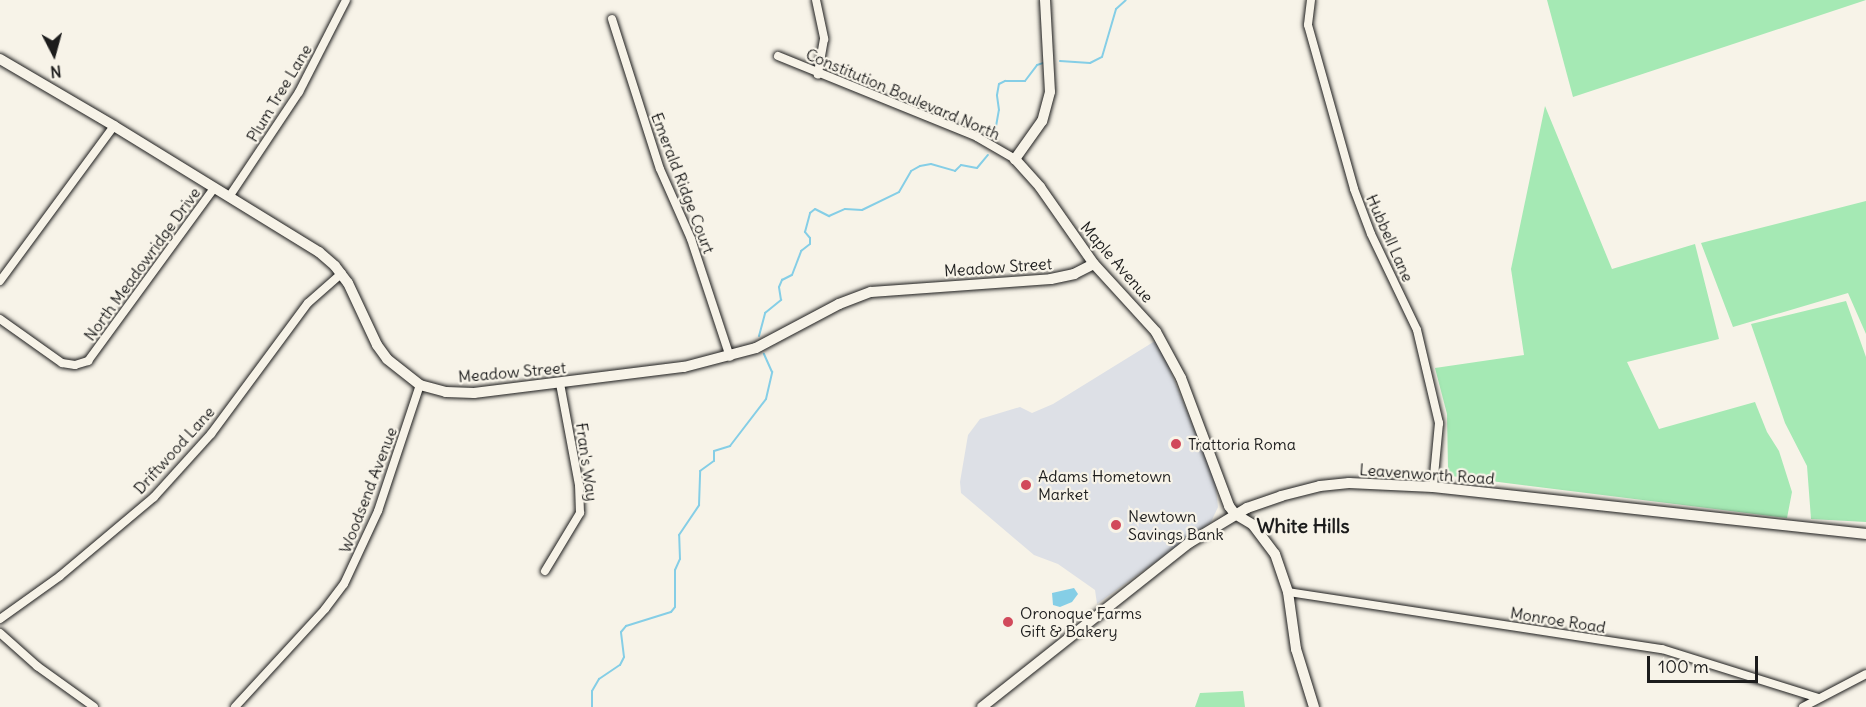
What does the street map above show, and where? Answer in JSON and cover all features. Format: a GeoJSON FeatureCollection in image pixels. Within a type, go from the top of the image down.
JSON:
{"type":"FeatureCollection","features":[{"type":"Feature","properties":{"kind":"main road"},"geometry":{"type":"LineString","coordinates":[[1015,159],[1042,121],[1050,92],[1045,0]]}},
{"type":"Feature","properties":{"kind":"main road","name":"Meadow Street"},"geometry":{"type":"LineString","coordinates":[[1,61],[114,126],[319,252],[342,273],[382,352],[400,371],[420,385],[462,394],[684,368],[730,357],[765,344],[839,304],[871,292],[1052,279],[1074,274],[1094,264]]}},
{"type":"Feature","properties":{"kind":"main road","name":"Maple Avenue"},"geometry":{"type":"LineString","coordinates":[[1015,159],[1040,188],[1094,264],[1138,310],[1170,356],[1235,514]]}},
{"type":"Feature","properties":{"kind":"main road","name":"Leavenworth Road"},"geometry":{"type":"LineString","coordinates":[[982,707],[1164,562],[1235,514],[1281,496],[1320,486],[1349,483],[1433,487],[1866,534]]}},
{"type":"Feature","properties":{"kind":"main road"},"geometry":{"type":"LineString","coordinates":[[1235,514],[1252,525],[1275,554],[1288,592],[1296,649],[1314,707]]}},
{"type":"Feature","properties":{"kind":"street","name":"Plum Tree Lane"},"geometry":{"type":"LineString","coordinates":[[229,197],[299,92],[346,0]]}},
{"type":"Feature","properties":{"kind":"street"},"geometry":{"type":"LineString","coordinates":[[816,0],[824,39],[818,74]]}},
{"type":"Feature","properties":{"kind":"street","name":"Hubbell Lane"},"geometry":{"type":"LineString","coordinates":[[1311,0],[1308,25],[1354,189],[1371,234],[1417,330],[1439,423],[1433,487]]}},
{"type":"Feature","properties":{"kind":"street","name":"Emerald Ridge Court"},"geometry":{"type":"LineString","coordinates":[[612,19],[653,148],[691,239],[730,357]]}},
{"type":"Feature","properties":{"kind":"street","name":"Constitution Boulevard North"},"geometry":{"type":"LineString","coordinates":[[778,56],[977,137],[1015,159]]}},
{"type":"Feature","properties":{"kind":"street"},"geometry":{"type":"LineString","coordinates":[[0,281],[114,126]]}},
{"type":"Feature","properties":{"kind":"street","name":"North Meadowridge Drive"},"geometry":{"type":"LineString","coordinates":[[0,319],[62,363],[75,365],[88,361],[214,188]]}},
{"type":"Feature","properties":{"kind":"street","name":"Driftwood Lane"},"geometry":{"type":"LineString","coordinates":[[0,619],[60,576],[154,497],[211,434],[308,303],[342,273]]}},
{"type":"Feature","properties":{"kind":"street","name":"Fran's Way"},"geometry":{"type":"LineString","coordinates":[[545,571],[580,513],[579,485],[560,383]]}},
{"type":"Feature","properties":{"kind":"street","name":"Woodsend Avenue"},"geometry":{"type":"LineString","coordinates":[[234,707],[325,609],[344,584],[378,511],[420,385]]}},
{"type":"Feature","properties":{"kind":"street","name":"Monroe Road"},"geometry":{"type":"LineString","coordinates":[[1288,592],[1662,649],[1818,698]]}},
{"type":"Feature","properties":{"kind":"street"},"geometry":{"type":"LineString","coordinates":[[0,633],[37,666],[94,707]]}},
{"type":"Feature","properties":{"kind":"street"},"geometry":{"type":"LineString","coordinates":[[1803,707],[1866,674]]}},
{"type":"Feature","properties":{"kind":"shaded area"},"geometry":{"type":"Polygon","coordinates":[[[1155,341],[1167,363],[1215,479],[1218,507],[1211,522],[1097,604],[1095,590],[1058,564],[1034,555],[961,493],[960,482],[968,435],[980,419],[1020,407],[1032,413],[1053,404],[1155,341]]]}},
{"type":"Feature","properties":{"kind":"green space"},"geometry":{"type":"Polygon","coordinates":[[[1547,0],[1866,0],[1573,97],[1547,0]]]}},
{"type":"Feature","properties":{"kind":"green space"},"geometry":{"type":"Polygon","coordinates":[[[1545,106],[1612,269],[1695,244],[1719,339],[1627,362],[1659,429],[1755,402],[1767,432],[1779,451],[1792,492],[1787,518],[1451,476],[1448,469],[1447,414],[1435,368],[1524,355],[1511,269],[1545,106]]]}},
{"type":"Feature","properties":{"kind":"green space"},"geometry":{"type":"Polygon","coordinates":[[[1866,201],[1866,334],[1848,293],[1733,327],[1701,243],[1866,201]]]}},
{"type":"Feature","properties":{"kind":"green space"},"geometry":{"type":"Polygon","coordinates":[[[1846,301],[1866,357],[1866,522],[1811,519],[1807,466],[1785,423],[1751,324],[1846,301]]]}},
{"type":"Feature","properties":{"kind":"green space"},"geometry":{"type":"Polygon","coordinates":[[[1243,691],[1245,707],[1195,707],[1200,693],[1243,691]]]}},
{"type":"Feature","properties":{"kind":"water"},"geometry":{"type":"Polygon","coordinates":[[[1074,588],[1078,594],[1072,602],[1060,607],[1053,605],[1052,593],[1074,588]]]}},
{"type":"Feature","properties":{"kind":"waterway"},"geometry":{"type":"LineString","coordinates":[[1060,61],[1090,63],[1102,57],[1116,9],[1126,0]]}},
{"type":"Feature","properties":{"kind":"waterway"},"geometry":{"type":"LineString","coordinates":[[995,132],[999,110],[997,95],[999,84],[1005,81],[1025,81],[1037,65],[1043,63]]}},
{"type":"Feature","properties":{"kind":"waterway"},"geometry":{"type":"LineString","coordinates":[[759,336],[765,313],[781,300],[779,287],[782,280],[792,275],[801,251],[810,244],[810,238],[805,232],[810,213],[815,209],[829,216],[845,209],[862,210],[899,192],[911,171],[920,166],[931,164],[955,171],[961,165],[977,168],[988,155]]}},
{"type":"Feature","properties":{"kind":"waterway"},"geometry":{"type":"LineString","coordinates":[[592,707],[592,691],[599,679],[620,665],[624,657],[621,632],[626,626],[671,612],[675,607],[675,570],[680,559],[679,535],[699,505],[700,471],[714,461],[714,451],[730,446],[766,399],[772,372],[764,354]]}},
{"type":"Feature","properties":{"kind":"place","name":"Trattoria Roma"},"geometry":{"type":"Point","coordinates":[1176,444]}},
{"type":"Feature","properties":{"kind":"place","name":"Adams Hometown Market"},"geometry":{"type":"Point","coordinates":[1026,485]}},
{"type":"Feature","properties":{"kind":"place","name":"Newtown Savings Bank"},"geometry":{"type":"Point","coordinates":[1116,525]}},
{"type":"Feature","properties":{"kind":"place","name":"Oronoque Farms Gift & Bakery"},"geometry":{"type":"Point","coordinates":[1008,622]}},
{"type":"Feature","properties":{"kind":"district","name":"White Hills"},"geometry":{"type":"Point","coordinates":[1303,525]}}]}
